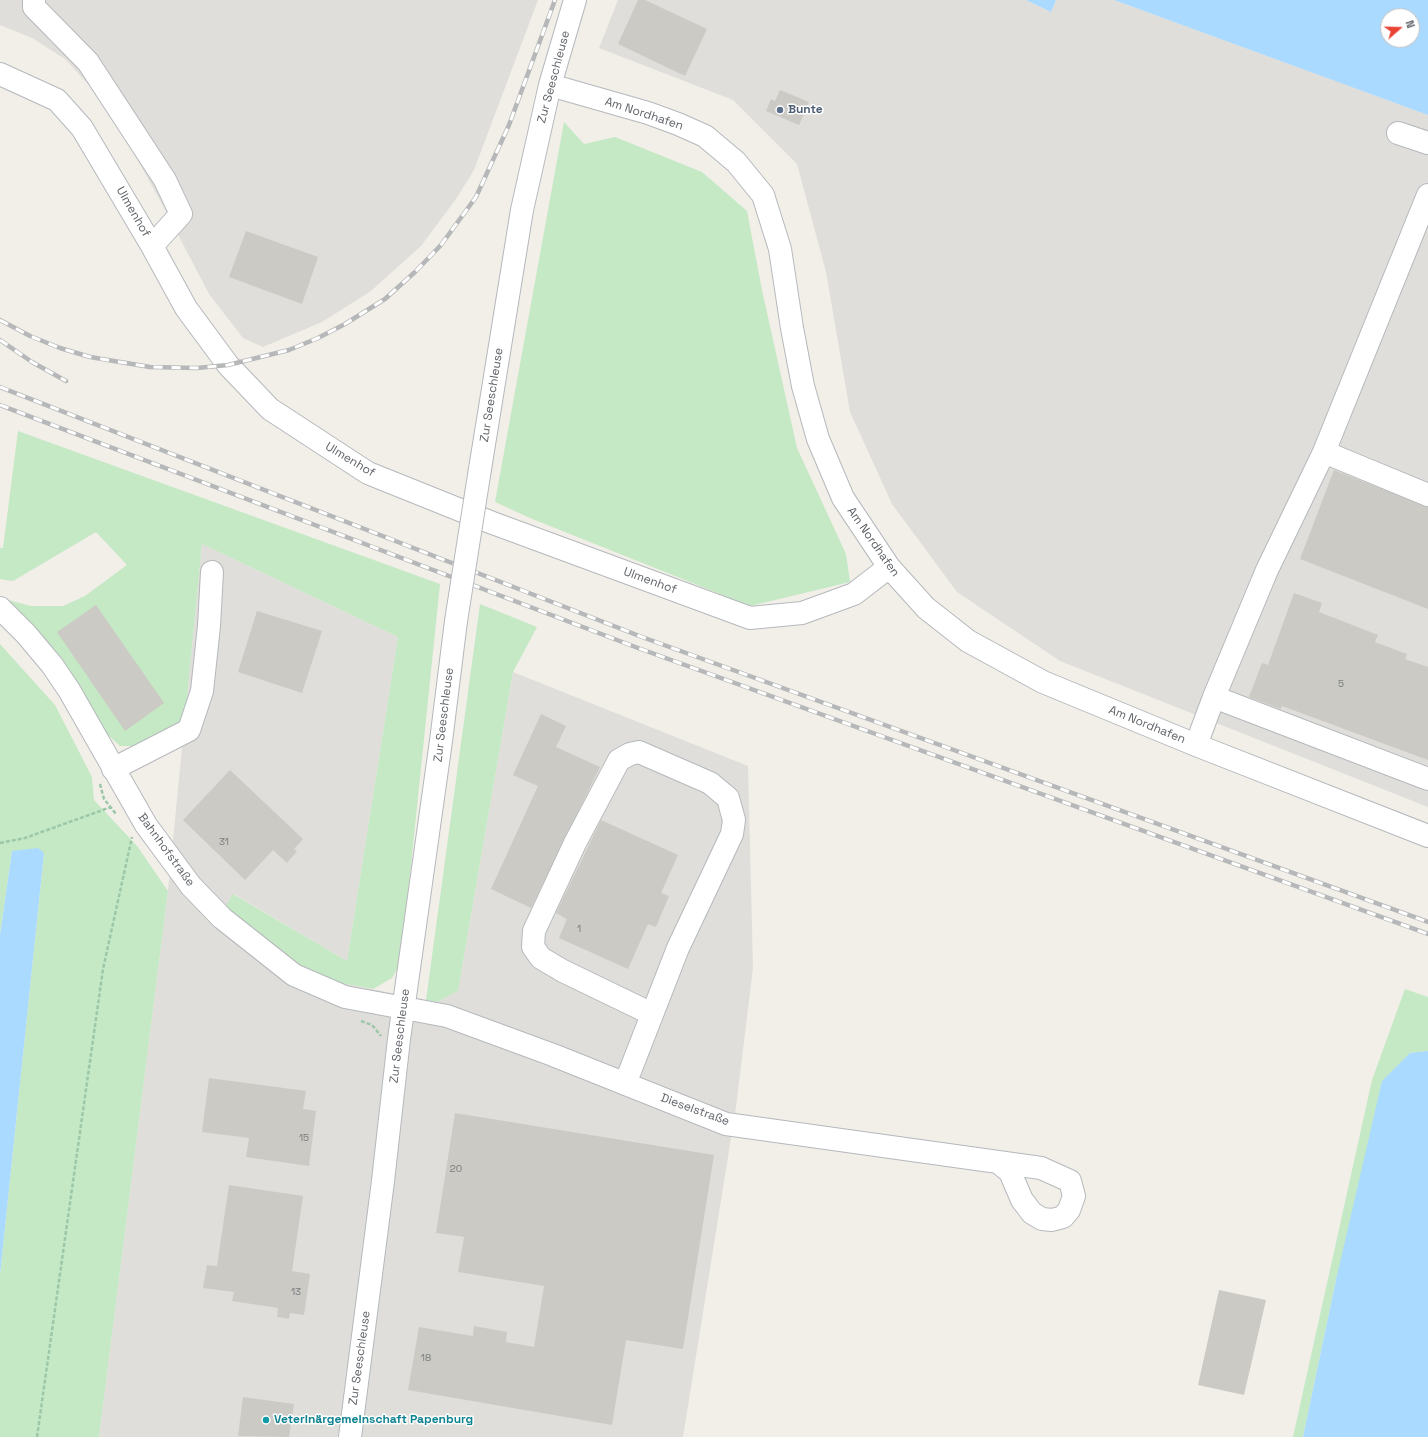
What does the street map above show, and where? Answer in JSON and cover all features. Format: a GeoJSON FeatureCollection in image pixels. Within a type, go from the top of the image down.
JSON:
{"type":"FeatureCollection","features":[{"type":"Feature","properties":{"kind":"street"},"geometry":{"type":"LineString","coordinates":[[34,0],[34,7],[88,62],[165,180],[181,214],[152,246]]}},
{"type":"Feature","properties":{"kind":"street","name":"Zur Seeschleuse"},"geometry":{"type":"LineString","coordinates":[[350,1437],[383,1182],[403,1009],[441,741],[456,621],[522,210],[550,86],[575,0]]}},
{"type":"Feature","properties":{"kind":"street","name":"Ulmenhof"},"geometry":{"type":"LineString","coordinates":[[0,74],[57,100],[82,128],[152,246],[186,308],[228,365],[270,409],[368,473],[490,522],[750,618],[802,613],[854,594],[889,567]]}},
{"type":"Feature","properties":{"kind":"street","name":"Am Nordhafen"},"geometry":{"type":"LineString","coordinates":[[550,86],[648,113],[705,136],[736,162],[763,194],[780,248],[792,328],[803,386],[818,439],[843,498],[889,567],[926,608],[968,641],[1043,682],[1196,745],[1428,836]]}},
{"type":"Feature","properties":{"kind":"street"},"geometry":{"type":"LineString","coordinates":[[1398,133],[1428,143]]}},
{"type":"Feature","properties":{"kind":"street"},"geometry":{"type":"LineString","coordinates":[[1196,745],[1214,697],[1267,570],[1324,452],[1428,195]]}},
{"type":"Feature","properties":{"kind":"street"},"geometry":{"type":"LineString","coordinates":[[1324,452],[1428,495]]}},
{"type":"Feature","properties":{"kind":"street"},"geometry":{"type":"LineString","coordinates":[[113,769],[189,730],[202,691],[209,626],[212,572]]}},
{"type":"Feature","properties":{"kind":"street","name":"Bahnhofstraße"},"geometry":{"type":"LineString","coordinates":[[0,608],[26,634],[52,665],[69,690],[146,825],[191,886],[222,918],[247,940],[294,975],[345,997],[403,1009]]}},
{"type":"Feature","properties":{"kind":"street"},"geometry":{"type":"LineString","coordinates":[[1214,697],[1428,779]]}},
{"type":"Feature","properties":{"kind":"street"},"geometry":{"type":"LineString","coordinates":[[625,1084],[678,948],[732,834],[734,820],[728,798],[710,783],[639,752],[630,754],[619,760],[575,843],[534,931],[533,947],[541,958],[563,971],[652,1014]]}},
{"type":"Feature","properties":{"kind":"street","name":"Dieselstraße"},"geometry":{"type":"LineString","coordinates":[[403,1009],[447,1016],[726,1124],[999,1163]]}},
{"type":"Feature","properties":{"kind":"path"},"geometry":{"type":"LineString","coordinates":[[0,843],[25,838],[110,807]]}},
{"type":"Feature","properties":{"kind":"path"},"geometry":{"type":"LineString","coordinates":[[37,1437],[103,969],[132,836]]}},
{"type":"Feature","properties":{"kind":"shaded area"},"geometry":{"type":"Polygon","coordinates":[[[0,0],[538,0],[474,170],[456,199],[421,246],[371,291],[322,322],[263,347],[243,338],[209,294],[162,204],[107,105],[65,59],[32,38],[0,25],[0,0]]]}},
{"type":"Feature","properties":{"kind":"shaded area"},"geometry":{"type":"Polygon","coordinates":[[[618,0],[1026,0],[1051,12],[1056,0],[1114,0],[1428,115],[1428,807],[1060,661],[957,592],[892,504],[850,412],[826,272],[797,164],[733,100],[599,48],[618,0]]]}},
{"type":"Feature","properties":{"kind":"shaded area"},"geometry":{"type":"Polygon","coordinates":[[[202,544],[398,637],[347,961],[234,894],[287,960],[341,983],[437,1002],[458,991],[513,672],[748,766],[753,968],[736,1107],[683,1437],[99,1437],[168,891],[202,544]]]}},
{"type":"Feature","properties":{"kind":"green space"},"geometry":{"type":"Polygon","coordinates":[[[564,122],[584,144],[615,137],[702,172],[747,211],[762,290],[797,448],[846,554],[850,582],[750,606],[530,518],[495,502],[564,122]]]}},
{"type":"Feature","properties":{"kind":"green space"},"geometry":{"type":"Polygon","coordinates":[[[18,431],[440,584],[401,962],[392,978],[373,989],[341,983],[287,960],[224,909],[233,894],[347,961],[398,637],[202,544],[184,729],[141,746],[120,746],[104,731],[61,657],[8,600],[31,606],[63,606],[85,596],[127,565],[96,532],[13,581],[0,579],[0,548],[3,548],[18,431]]]}},
{"type":"Feature","properties":{"kind":"green space"},"geometry":{"type":"Polygon","coordinates":[[[480,604],[537,627],[513,672],[458,991],[437,1002],[426,1000],[480,604]]]}},
{"type":"Feature","properties":{"kind":"green space"},"geometry":{"type":"Polygon","coordinates":[[[0,644],[55,705],[92,777],[94,800],[137,846],[168,891],[99,1437],[0,1437],[0,1275],[44,853],[12,851],[0,935],[0,644]]]}},
{"type":"Feature","properties":{"kind":"green space"},"geometry":{"type":"Polygon","coordinates":[[[1405,989],[1428,997],[1428,1051],[1410,1053],[1336,1280],[1303,1437],[1293,1437],[1372,1080],[1405,989]]]}},
{"type":"Feature","properties":{"kind":"water"},"geometry":{"type":"Polygon","coordinates":[[[1026,0],[1056,0],[1051,12],[1026,0]]]}},
{"type":"Feature","properties":{"kind":"water"},"geometry":{"type":"Polygon","coordinates":[[[1114,0],[1428,0],[1428,115],[1114,0]]]}},
{"type":"Feature","properties":{"kind":"water"},"geometry":{"type":"Polygon","coordinates":[[[38,848],[44,853],[0,1275],[0,935],[12,851],[38,848]]]}},
{"type":"Feature","properties":{"kind":"water"},"geometry":{"type":"Polygon","coordinates":[[[1428,1051],[1428,1437],[1303,1437],[1336,1280],[1382,1081],[1410,1053],[1428,1051]]]}},
{"type":"Feature","properties":{"kind":"building"},"geometry":{"type":"Polygon","coordinates":[[[638,0],[645,0],[707,29],[685,76],[618,44],[638,0]]]}},
{"type":"Feature","properties":{"kind":"building"},"geometry":{"type":"Polygon","coordinates":[[[780,90],[809,102],[799,125],[766,111],[771,99],[775,101],[780,90]]]}},
{"type":"Feature","properties":{"kind":"building"},"geometry":{"type":"Polygon","coordinates":[[[246,231],[318,257],[302,304],[229,277],[246,231]]]}},
{"type":"Feature","properties":{"kind":"building"},"geometry":{"type":"Polygon","coordinates":[[[1334,470],[1428,507],[1428,609],[1300,559],[1334,470]]]}},
{"type":"Feature","properties":{"kind":"building"},"geometry":{"type":"Polygon","coordinates":[[[1294,593],[1322,603],[1319,612],[1378,635],[1375,642],[1407,654],[1405,659],[1428,667],[1428,760],[1282,706],[1281,709],[1249,697],[1262,663],[1268,665],[1294,593]]]}},
{"type":"Feature","properties":{"kind":"building"},"geometry":{"type":"Polygon","coordinates":[[[96,605],[164,703],[125,731],[57,632],[96,605]]]}},
{"type":"Feature","properties":{"kind":"building"},"geometry":{"type":"Polygon","coordinates":[[[257,611],[322,631],[302,693],[238,672],[257,611]]]}},
{"type":"Feature","properties":{"kind":"building"},"geometry":{"type":"Polygon","coordinates":[[[541,714],[566,726],[556,747],[600,767],[531,908],[491,889],[538,786],[513,775],[541,714]]]}},
{"type":"Feature","properties":{"kind":"building"},"geometry":{"type":"Polygon","coordinates":[[[230,770],[303,839],[294,849],[297,851],[287,863],[273,850],[245,880],[183,820],[230,770]]]}},
{"type":"Feature","properties":{"kind":"building"},"geometry":{"type":"Polygon","coordinates":[[[601,820],[678,855],[661,893],[669,896],[656,927],[648,924],[628,969],[559,938],[567,919],[556,913],[601,820]]]}},
{"type":"Feature","properties":{"kind":"building"},"geometry":{"type":"Polygon","coordinates":[[[209,1078],[306,1091],[303,1109],[316,1111],[309,1166],[246,1157],[249,1138],[202,1132],[209,1078]]]}},
{"type":"Feature","properties":{"kind":"building"},"geometry":{"type":"Polygon","coordinates":[[[455,1113],[714,1155],[683,1349],[626,1340],[612,1425],[408,1390],[419,1327],[473,1336],[474,1326],[507,1332],[506,1342],[534,1347],[544,1286],[458,1272],[464,1237],[436,1233],[455,1113]]]}},
{"type":"Feature","properties":{"kind":"building"},"geometry":{"type":"Polygon","coordinates":[[[229,1185],[303,1196],[292,1271],[310,1274],[304,1315],[290,1313],[289,1319],[277,1317],[278,1308],[232,1301],[234,1292],[203,1288],[207,1265],[217,1266],[229,1185]]]}},
{"type":"Feature","properties":{"kind":"building"},"geometry":{"type":"Polygon","coordinates":[[[1219,1290],[1266,1300],[1244,1395],[1198,1385],[1219,1290]]]}},
{"type":"Feature","properties":{"kind":"building","name":"Veterinärgemeinschaft Papenburg"},"geometry":{"type":"Polygon","coordinates":[[[243,1397],[294,1404],[289,1437],[238,1436],[243,1397]]]}},
{"type":"Feature","properties":{"kind":"railway"},"geometry":{"type":"LineString","coordinates":[[0,320],[30,336],[60,348],[90,357],[150,367],[197,368],[228,365],[289,350],[318,338],[345,324],[385,299],[415,272],[441,245],[476,197],[509,125],[555,0]]}},
{"type":"Feature","properties":{"kind":"railway"},"geometry":{"type":"LineString","coordinates":[[0,340],[32,362],[66,381]]}},
{"type":"Feature","properties":{"kind":"railway"},"geometry":{"type":"LineString","coordinates":[[0,387],[642,637],[1428,922]]}},
{"type":"Feature","properties":{"kind":"railway"},"geometry":{"type":"LineString","coordinates":[[0,405],[638,648],[1428,934]]}},
{"type":"Feature","properties":{"kind":"place","name":"Bunte"},"geometry":{"type":"Point","coordinates":[780,110]}},
{"type":"Feature","properties":{"kind":"place","name":"Veterinärgemeinschaft Papenburg"},"geometry":{"type":"Point","coordinates":[266,1420]}}]}
